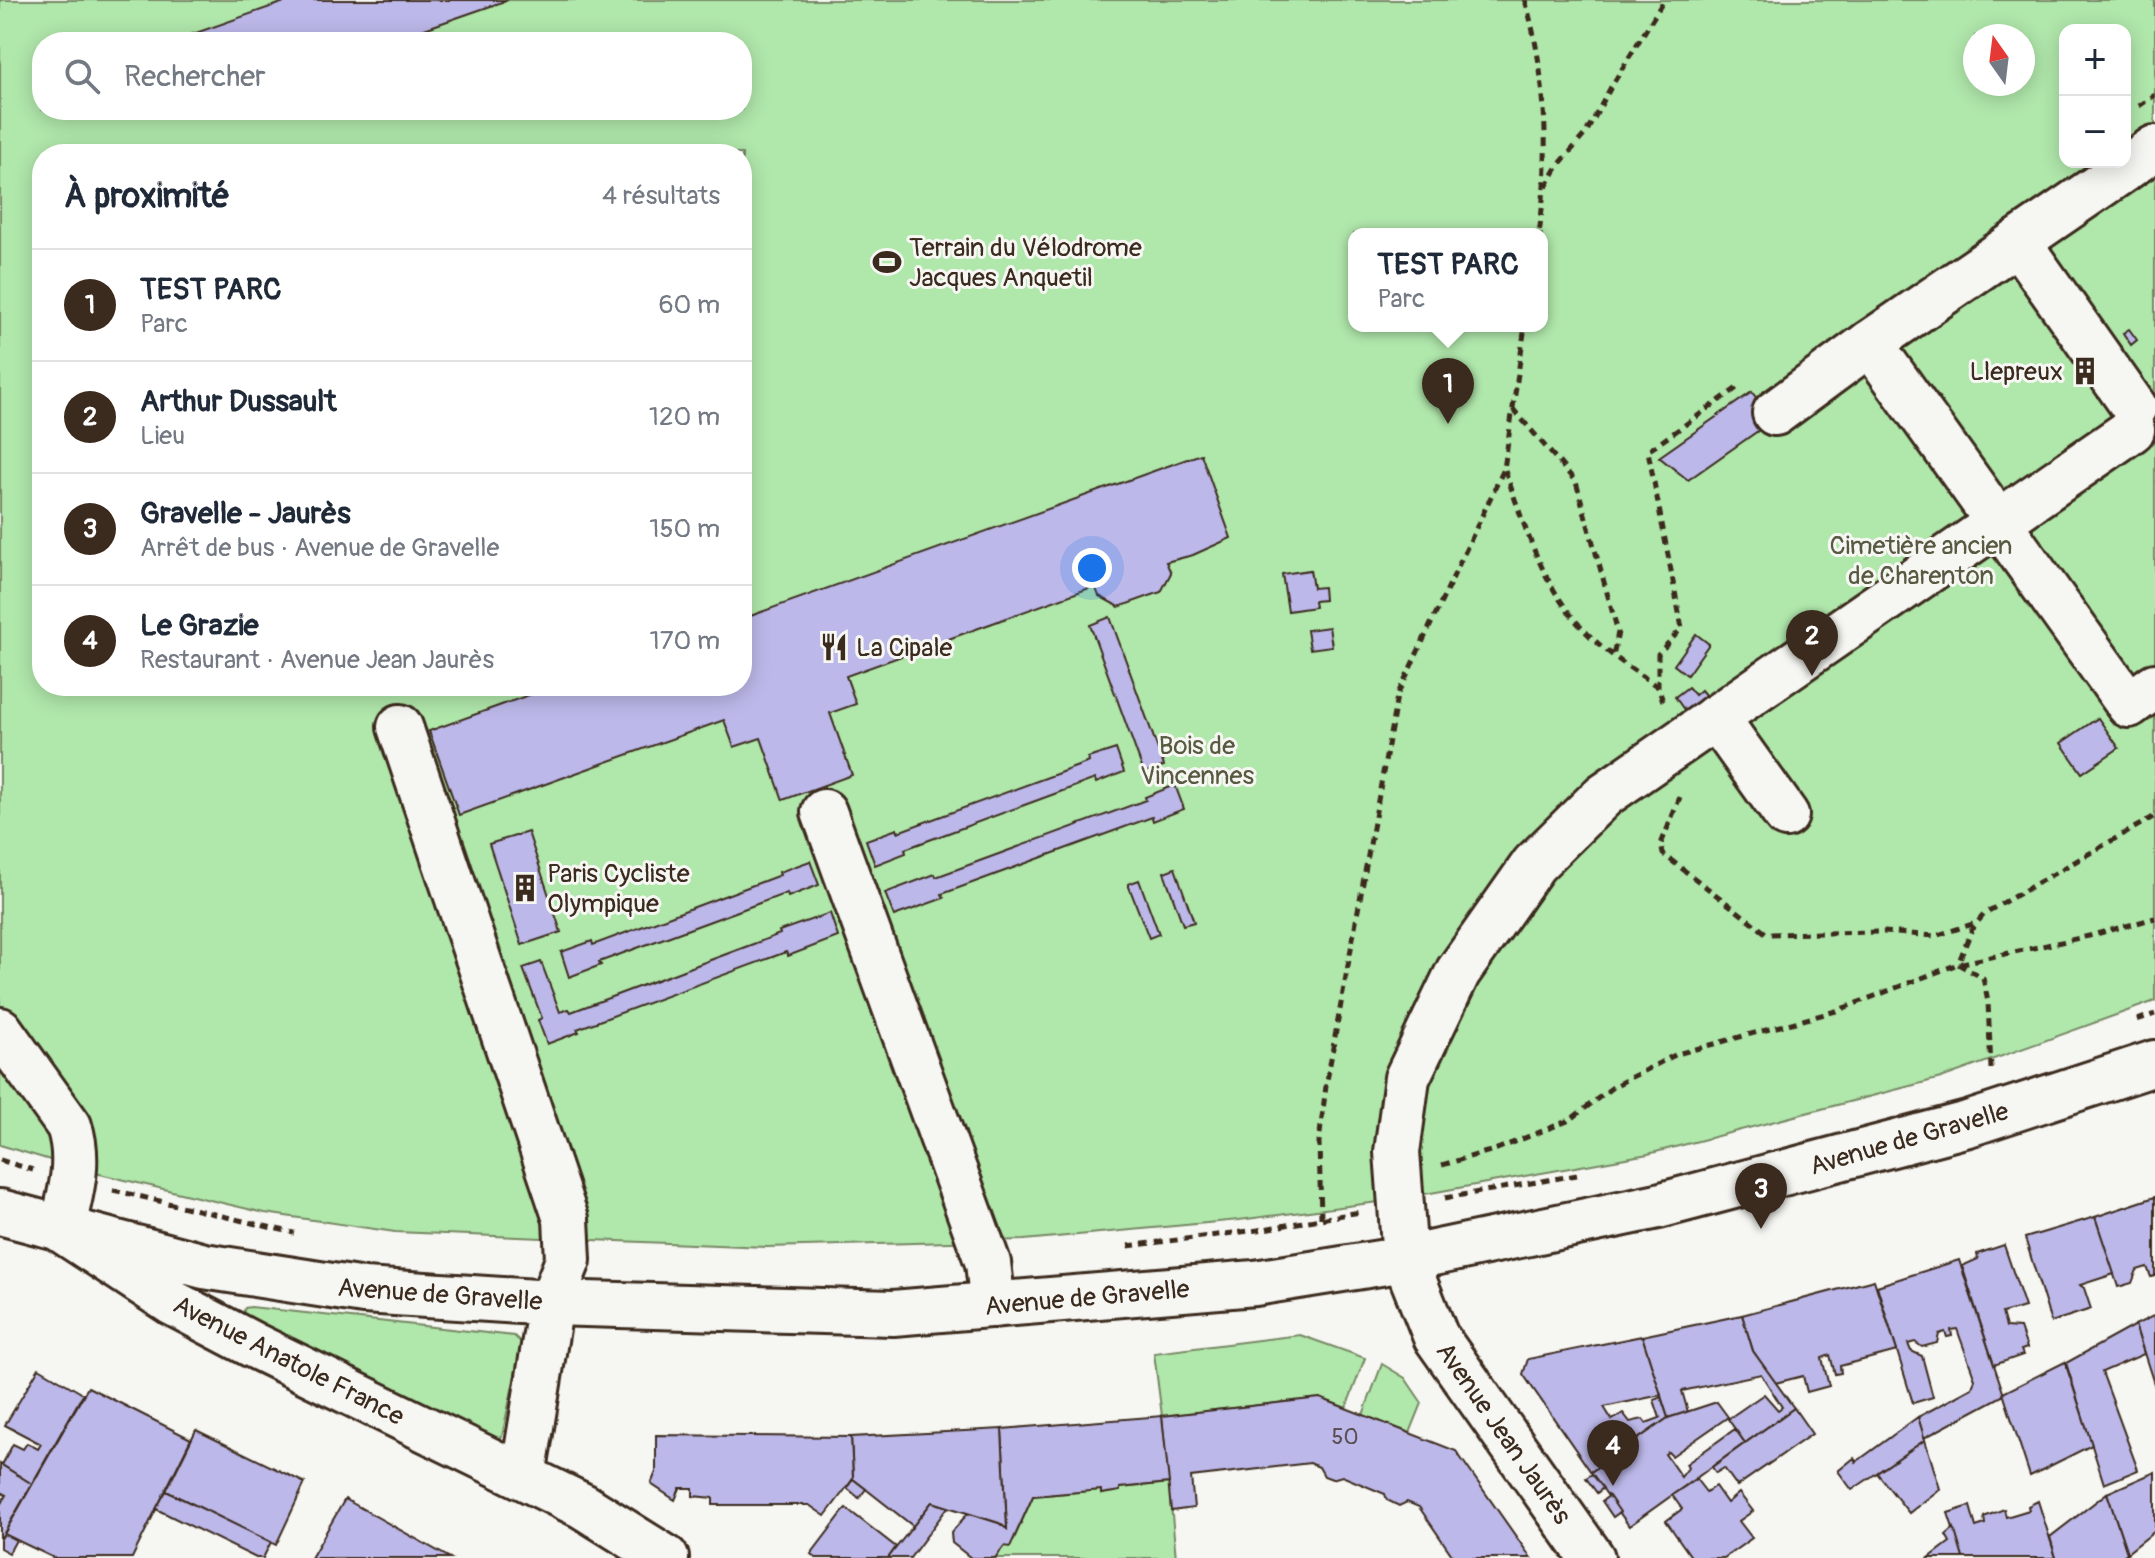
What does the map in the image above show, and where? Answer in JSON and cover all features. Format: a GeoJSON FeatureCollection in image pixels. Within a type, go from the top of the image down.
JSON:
{"type":"FeatureCollection","features":[{"type":"Feature","properties":{"kind":"street"},"geometry":{"type":"LineString","coordinates":[[1775,413],[1870,343],[2155,148]]}},
{"type":"Feature","properties":{"kind":"street"},"geometry":{"type":"LineString","coordinates":[[2018,242],[2147,425]]}},
{"type":"Feature","properties":{"kind":"street"},"geometry":{"type":"LineString","coordinates":[[1870,343],[2129,705],[2155,686]]}},
{"type":"Feature","properties":{"kind":"street","name":"Avenue Jean Jaurès"},"geometry":{"type":"LineString","coordinates":[[1592,1558],[1436,1337],[1405,1259],[1397,1152],[1407,1078],[1458,972],[1534,864],[1604,795],[1997,523],[2147,425]]}},
{"type":"Feature","properties":{"kind":"street"},"geometry":{"type":"LineString","coordinates":[[1707,723],[1786,815]]}},
{"type":"Feature","properties":{"kind":"street"},"geometry":{"type":"LineString","coordinates":[[400,727],[566,1219],[568,1260],[551,1303],[523,1476]]}},
{"type":"Feature","properties":{"kind":"street"},"geometry":{"type":"LineString","coordinates":[[824,812],[988,1263],[993,1305]]}},
{"type":"Feature","properties":{"kind":"street"},"geometry":{"type":"LineString","coordinates":[[0,1030],[69,1126],[75,1144],[74,1181],[62,1230]]}},
{"type":"Feature","properties":{"kind":"street","name":"Avenue de Gravelle"},"geometry":{"type":"LineString","coordinates":[[4,1220],[62,1230],[204,1266],[364,1291],[551,1303],[893,1313],[1255,1283],[1405,1259],[1673,1203],[1968,1124],[2155,1063]]}},
{"type":"Feature","properties":{"kind":"street","name":"Avenue Anatole France"},"geometry":{"type":"LineString","coordinates":[[62,1230],[173,1303],[583,1506],[666,1558]]}},
{"type":"Feature","properties":{"kind":"street"},"geometry":{"type":"LineString","coordinates":[[173,1303],[204,1266]]}},
{"type":"Feature","properties":{"kind":"path"},"geometry":{"type":"LineString","coordinates":[[1525,0],[1532,22],[1544,101],[1546,188],[1540,228]]}},
{"type":"Feature","properties":{"kind":"path"},"geometry":{"type":"LineString","coordinates":[[1546,188],[1558,166],[1586,133],[1664,0]]}},
{"type":"Feature","properties":{"kind":"path"},"geometry":{"type":"LineString","coordinates":[[1524,332],[1504,469],[1524,524],[1552,588],[1583,629],[1613,657],[1658,687]]}},
{"type":"Feature","properties":{"kind":"path"},"geometry":{"type":"LineString","coordinates":[[1513,409],[1576,482],[1618,632],[1613,657]]}},
{"type":"Feature","properties":{"kind":"path","name":"Avenue de Gravelle"},"geometry":{"type":"LineString","coordinates":[[1114,1248],[1258,1230],[1321,1218],[1319,1142],[1326,1086],[1397,696],[1504,469]]}},
{"type":"Feature","properties":{"kind":"path"},"geometry":{"type":"LineString","coordinates":[[1685,785],[1661,844],[1663,854],[1767,934],[1884,932],[1935,936],[1976,923]]}},
{"type":"Feature","properties":{"kind":"path"},"geometry":{"type":"LineString","coordinates":[[1958,964],[1976,923],[1985,913],[2155,816]]}},
{"type":"Feature","properties":{"kind":"path"},"geometry":{"type":"LineString","coordinates":[[1399,1191],[1570,1120],[1614,1086],[1677,1054],[1836,1011],[1958,964],[2089,936],[2155,918]]}},
{"type":"Feature","properties":{"kind":"path","name":"Avenue de Gravelle"},"geometry":{"type":"LineString","coordinates":[[1958,964],[1983,978],[1988,1002],[1991,1069],[2006,1064]]}},
{"type":"Feature","properties":{"kind":"path"},"geometry":{"type":"LineString","coordinates":[[2125,1024],[2155,1014]]}},
{"type":"Feature","properties":{"kind":"path"},"geometry":{"type":"LineString","coordinates":[[1399,1191],[1584,1174]]}},
{"type":"Feature","properties":{"kind":"path"},"geometry":{"type":"LineString","coordinates":[[74,1181],[302,1234]]}},
{"type":"Feature","properties":{"kind":"green space","name":"Bois de Vincennes"},"geometry":{"type":"Polygon","coordinates":[[[0,0],[2155,0],[2155,1001],[1941,1078],[1648,1154],[1386,1201],[1239,1220],[1024,1240],[767,1247],[395,1232],[265,1213],[87,1171],[0,1145],[0,0]]]}},
{"type":"Feature","properties":{"kind":"green space"},"geometry":{"type":"Polygon","coordinates":[[[245,1308],[514,1336],[522,1343],[502,1436],[493,1441],[241,1318],[245,1308]]]}},
{"type":"Feature","properties":{"kind":"green space"},"geometry":{"type":"Polygon","coordinates":[[[1300,1335],[1365,1358],[1346,1408],[1320,1398],[1162,1416],[1154,1353],[1300,1335]]]}},
{"type":"Feature","properties":{"kind":"green space"},"geometry":{"type":"Polygon","coordinates":[[[1382,1364],[1405,1378],[1422,1403],[1410,1433],[1363,1415],[1382,1364]]]}},
{"type":"Feature","properties":{"kind":"green space"},"geometry":{"type":"Polygon","coordinates":[[[1169,1483],[1176,1558],[995,1558],[1004,1546],[1011,1546],[1033,1496],[1101,1490],[1102,1494],[1119,1491],[1120,1488],[1169,1483]]]}},
{"type":"Feature","properties":{"kind":"building"},"geometry":{"type":"Polygon","coordinates":[[[290,0],[508,0],[416,32],[198,32],[290,0]]]}},
{"type":"Feature","properties":{"kind":"building"},"geometry":{"type":"Polygon","coordinates":[[[2129,329],[2137,340],[2131,345],[2123,333],[2129,329]]]}},
{"type":"Feature","properties":{"kind":"building"},"geometry":{"type":"Polygon","coordinates":[[[1752,392],[1772,421],[1688,480],[1659,457],[1752,392]]]}},
{"type":"Feature","properties":{"kind":"building","name":"La Cipale"},"geometry":{"type":"Polygon","coordinates":[[[1201,454],[1231,538],[1193,555],[1166,562],[1171,573],[1161,592],[1119,607],[1099,596],[1095,586],[846,676],[856,704],[830,713],[852,775],[783,800],[761,738],[734,747],[724,720],[459,815],[429,731],[526,696],[752,696],[752,615],[1201,454]]]}},
{"type":"Feature","properties":{"kind":"building"},"geometry":{"type":"Polygon","coordinates":[[[1310,570],[1313,588],[1323,587],[1324,600],[1314,601],[1315,607],[1288,611],[1282,574],[1310,570]]]}},
{"type":"Feature","properties":{"kind":"building"},"geometry":{"type":"Polygon","coordinates":[[[1110,617],[1164,766],[1144,773],[1090,625],[1110,617]]]}},
{"type":"Feature","properties":{"kind":"building"},"geometry":{"type":"Polygon","coordinates":[[[1329,627],[1332,646],[1310,649],[1307,630],[1329,627]]]}},
{"type":"Feature","properties":{"kind":"building"},"geometry":{"type":"Polygon","coordinates":[[[1696,634],[1709,644],[1687,675],[1674,665],[1696,634]]]}},
{"type":"Feature","properties":{"kind":"building"},"geometry":{"type":"Polygon","coordinates":[[[1688,687],[1695,695],[1701,690],[1711,702],[1690,718],[1675,697],[1688,687]]]}},
{"type":"Feature","properties":{"kind":"building"},"geometry":{"type":"Polygon","coordinates":[[[2098,718],[2119,748],[2082,773],[2061,743],[2098,718]]]}},
{"type":"Feature","properties":{"kind":"building"},"geometry":{"type":"Polygon","coordinates":[[[1116,749],[1124,772],[1096,783],[1095,779],[905,849],[906,853],[875,865],[866,840],[897,829],[898,832],[1089,762],[1088,758],[1116,749]]]}},
{"type":"Feature","properties":{"kind":"building"},"geometry":{"type":"Polygon","coordinates":[[[1175,785],[1184,809],[1153,821],[1152,817],[942,894],[944,898],[894,916],[885,893],[1146,800],[1145,797],[1175,785]]]}},
{"type":"Feature","properties":{"kind":"building","name":"Paris Cycliste Olympique"},"geometry":{"type":"Polygon","coordinates":[[[528,832],[561,932],[522,945],[489,844],[528,832]]]}},
{"type":"Feature","properties":{"kind":"building"},"geometry":{"type":"Polygon","coordinates":[[[810,861],[819,885],[788,897],[787,893],[599,962],[601,965],[569,977],[561,952],[592,941],[593,945],[810,861]]]}},
{"type":"Feature","properties":{"kind":"building"},"geometry":{"type":"Polygon","coordinates":[[[1175,868],[1194,922],[1183,925],[1164,872],[1175,868]]]}},
{"type":"Feature","properties":{"kind":"building"},"geometry":{"type":"Polygon","coordinates":[[[1139,880],[1159,934],[1149,938],[1128,884],[1139,880]]]}},
{"type":"Feature","properties":{"kind":"building"},"geometry":{"type":"Polygon","coordinates":[[[830,913],[838,937],[788,956],[786,952],[577,1029],[579,1032],[547,1044],[538,1020],[542,1018],[523,968],[541,962],[560,1012],[569,1009],[571,1012],[830,913]]]}},
{"type":"Feature","properties":{"kind":"building"},"geometry":{"type":"Polygon","coordinates":[[[2155,1197],[2155,1276],[2151,1277],[2147,1267],[2137,1270],[2132,1283],[2118,1287],[2095,1217],[2155,1197]]]}},
{"type":"Feature","properties":{"kind":"building"},"geometry":{"type":"Polygon","coordinates":[[[2095,1217],[2114,1274],[2080,1285],[2091,1309],[2051,1322],[2025,1238],[2095,1217]]]}},
{"type":"Feature","properties":{"kind":"building"},"geometry":{"type":"Polygon","coordinates":[[[2004,1245],[2025,1307],[2002,1313],[2006,1327],[2020,1328],[2027,1348],[2021,1350],[2023,1355],[1994,1365],[1962,1266],[1978,1259],[1977,1254],[2004,1245]]]}},
{"type":"Feature","properties":{"kind":"building"},"geometry":{"type":"Polygon","coordinates":[[[1959,1260],[2004,1395],[1924,1438],[1918,1417],[1972,1388],[1975,1379],[1957,1329],[1951,1330],[1952,1336],[1947,1337],[1945,1332],[1939,1334],[1937,1343],[1922,1347],[1915,1342],[1908,1344],[1911,1351],[1922,1356],[1933,1397],[1913,1403],[1877,1286],[1959,1260]]]}},
{"type":"Feature","properties":{"kind":"building"},"geometry":{"type":"Polygon","coordinates":[[[1874,1280],[1897,1351],[1840,1366],[1841,1373],[1835,1374],[1830,1355],[1822,1358],[1829,1386],[1807,1392],[1803,1376],[1775,1383],[1753,1351],[1742,1315],[1874,1280]]]}},
{"type":"Feature","properties":{"kind":"building"},"geometry":{"type":"Polygon","coordinates":[[[1742,1315],[1753,1351],[1794,1408],[1745,1443],[1728,1419],[1764,1394],[1778,1410],[1782,1407],[1761,1374],[1682,1391],[1688,1412],[1668,1418],[1642,1336],[1742,1315]]]}},
{"type":"Feature","properties":{"kind":"building"},"geometry":{"type":"Polygon","coordinates":[[[2155,1315],[2155,1387],[2135,1325],[2155,1315]]]}},
{"type":"Feature","properties":{"kind":"building"},"geometry":{"type":"Polygon","coordinates":[[[2135,1325],[2144,1354],[2102,1372],[2138,1470],[2104,1484],[2066,1363],[2135,1325]]]}},
{"type":"Feature","properties":{"kind":"building"},"geometry":{"type":"Polygon","coordinates":[[[1642,1336],[1661,1395],[1604,1407],[1612,1420],[1623,1413],[1630,1422],[1643,1419],[1646,1423],[1660,1418],[1654,1400],[1661,1397],[1668,1418],[1591,1472],[1523,1374],[1528,1359],[1642,1336]]]}},
{"type":"Feature","properties":{"kind":"building"},"geometry":{"type":"Polygon","coordinates":[[[2065,1362],[2092,1445],[2030,1476],[2003,1393],[2065,1362]]]}},
{"type":"Feature","properties":{"kind":"building"},"geometry":{"type":"Polygon","coordinates":[[[39,1368],[83,1394],[32,1484],[2,1465],[13,1444],[23,1449],[27,1443],[38,1449],[41,1444],[5,1425],[39,1368]]]}},
{"type":"Feature","properties":{"kind":"building"},"geometry":{"type":"Polygon","coordinates":[[[88,1387],[191,1439],[132,1558],[54,1558],[4,1534],[88,1387]]]}},
{"type":"Feature","properties":{"kind":"building"},"geometry":{"type":"Polygon","coordinates":[[[1320,1398],[1456,1451],[1531,1558],[1454,1558],[1419,1507],[1407,1502],[1399,1506],[1387,1500],[1385,1494],[1342,1476],[1332,1479],[1324,1476],[1319,1467],[1310,1463],[1191,1477],[1194,1508],[1171,1511],[1162,1416],[1320,1398]]]}},
{"type":"Feature","properties":{"kind":"building"},"geometry":{"type":"Polygon","coordinates":[[[1717,1402],[1728,1417],[1672,1456],[1668,1452],[1665,1454],[1681,1477],[1688,1468],[1686,1464],[1735,1429],[1745,1443],[1629,1526],[1591,1472],[1668,1418],[1717,1402]]]}},
{"type":"Feature","properties":{"kind":"building"},"geometry":{"type":"Polygon","coordinates":[[[1794,1408],[1812,1434],[1737,1486],[1724,1468],[1716,1473],[1712,1467],[1794,1408]]]}},
{"type":"Feature","properties":{"kind":"building"},"geometry":{"type":"Polygon","coordinates":[[[1162,1416],[1169,1483],[1120,1488],[1120,1491],[1101,1494],[1101,1490],[1033,1496],[1010,1547],[1004,1546],[995,1558],[971,1558],[952,1543],[951,1533],[968,1513],[999,1523],[1007,1529],[1002,1429],[1162,1416]]]}},
{"type":"Feature","properties":{"kind":"building"},"geometry":{"type":"Polygon","coordinates":[[[1918,1417],[1925,1440],[1852,1490],[1838,1471],[1854,1458],[1856,1462],[1918,1417]]]}},
{"type":"Feature","properties":{"kind":"building"},"geometry":{"type":"Polygon","coordinates":[[[1002,1429],[1007,1529],[999,1523],[932,1502],[913,1526],[853,1479],[851,1437],[1002,1429]]]}},
{"type":"Feature","properties":{"kind":"building"},"geometry":{"type":"Polygon","coordinates":[[[196,1430],[305,1483],[276,1545],[166,1491],[196,1430]]]}},
{"type":"Feature","properties":{"kind":"building"},"geometry":{"type":"Polygon","coordinates":[[[656,1435],[851,1437],[853,1479],[825,1516],[809,1505],[713,1505],[713,1498],[693,1496],[693,1488],[680,1488],[675,1500],[651,1484],[656,1472],[656,1435]]]}},
{"type":"Feature","properties":{"kind":"building"},"geometry":{"type":"Polygon","coordinates":[[[1925,1440],[1940,1489],[1909,1513],[1877,1473],[1925,1440]]]}},
{"type":"Feature","properties":{"kind":"building"},"geometry":{"type":"Polygon","coordinates":[[[0,1464],[32,1484],[0,1540],[0,1505],[6,1495],[0,1492],[0,1464]]]}},
{"type":"Feature","properties":{"kind":"building"},"geometry":{"type":"Polygon","coordinates":[[[2155,1472],[2155,1531],[2127,1553],[2107,1493],[2155,1472]]]}},
{"type":"Feature","properties":{"kind":"building"},"geometry":{"type":"Polygon","coordinates":[[[1592,1474],[1603,1488],[1597,1493],[1586,1478],[1592,1474]]]}},
{"type":"Feature","properties":{"kind":"building"},"geometry":{"type":"Polygon","coordinates":[[[853,1479],[866,1489],[859,1498],[847,1488],[853,1479]]]}},
{"type":"Feature","properties":{"kind":"building"},"geometry":{"type":"Polygon","coordinates":[[[1696,1479],[1706,1492],[1715,1486],[1727,1503],[1739,1493],[1753,1511],[1739,1521],[1752,1538],[1724,1558],[1692,1558],[1666,1521],[1682,1509],[1672,1495],[1696,1479]]]}},
{"type":"Feature","properties":{"kind":"building"},"geometry":{"type":"Polygon","coordinates":[[[166,1491],[271,1542],[263,1558],[256,1558],[156,1509],[166,1491]]]}},
{"type":"Feature","properties":{"kind":"building"},"geometry":{"type":"Polygon","coordinates":[[[2107,1493],[2127,1553],[2120,1558],[2056,1558],[2050,1537],[2107,1493]]]}},
{"type":"Feature","properties":{"kind":"building"},"geometry":{"type":"Polygon","coordinates":[[[1609,1496],[1620,1512],[1613,1517],[1602,1501],[1609,1496]]]}},
{"type":"Feature","properties":{"kind":"building"},"geometry":{"type":"Polygon","coordinates":[[[345,1499],[450,1558],[311,1558],[345,1499]]]}},
{"type":"Feature","properties":{"kind":"building"},"geometry":{"type":"Polygon","coordinates":[[[2038,1501],[2056,1558],[1963,1558],[1948,1513],[1970,1506],[1976,1527],[1985,1524],[1984,1517],[2004,1509],[2006,1517],[2029,1510],[2028,1506],[2038,1501]]]}},
{"type":"Feature","properties":{"kind":"building"},"geometry":{"type":"Polygon","coordinates":[[[932,1502],[948,1507],[910,1558],[888,1558],[932,1502]]]}},
{"type":"Feature","properties":{"kind":"building"},"geometry":{"type":"Polygon","coordinates":[[[846,1508],[896,1547],[888,1558],[816,1558],[811,1554],[846,1508]]]}},
{"type":"Feature","properties":{"kind":"building"},"geometry":{"type":"Polygon","coordinates":[[[1954,1528],[1963,1558],[1929,1558],[1950,1542],[1946,1535],[1954,1528]]]}},
{"type":"Feature","properties":{"kind":"building"},"geometry":{"type":"Polygon","coordinates":[[[4,1534],[16,1540],[9,1553],[0,1548],[4,1534]]]}},
{"type":"Feature","properties":{"kind":"place","name":"Terrain du Vélodrome Jacques Anquetil"},"geometry":{"type":"Point","coordinates":[887,262]}},
{"type":"Feature","properties":{"kind":"place","name":"Llepreux"},"geometry":{"type":"Point","coordinates":[2085,371]}},
{"type":"Feature","properties":{"kind":"place","name":"TEST PARC"},"geometry":{"type":"Point","coordinates":[1448,424]}},
{"type":"Feature","properties":{"kind":"place","name":"La Cipale"},"geometry":{"type":"Point","coordinates":[834,647]}},
{"type":"Feature","properties":{"kind":"place","name":"Arthur Dussault"},"geometry":{"type":"Point","coordinates":[1812,676]}},
{"type":"Feature","properties":{"kind":"place","name":"Paris Cycliste Olympique"},"geometry":{"type":"Point","coordinates":[525,888]}},
{"type":"Feature","properties":{"kind":"place","name":"Gravelle - Jaurès"},"geometry":{"type":"Point","coordinates":[1761,1229]}},
{"type":"Feature","properties":{"kind":"place","name":"Le Grazie"},"geometry":{"type":"Point","coordinates":[1613,1486]}},
{"type":"Feature","properties":{"kind":"park label","name":"Cimetière ancien de Charenton"},"geometry":{"type":"Point","coordinates":[1921,560]}}]}
